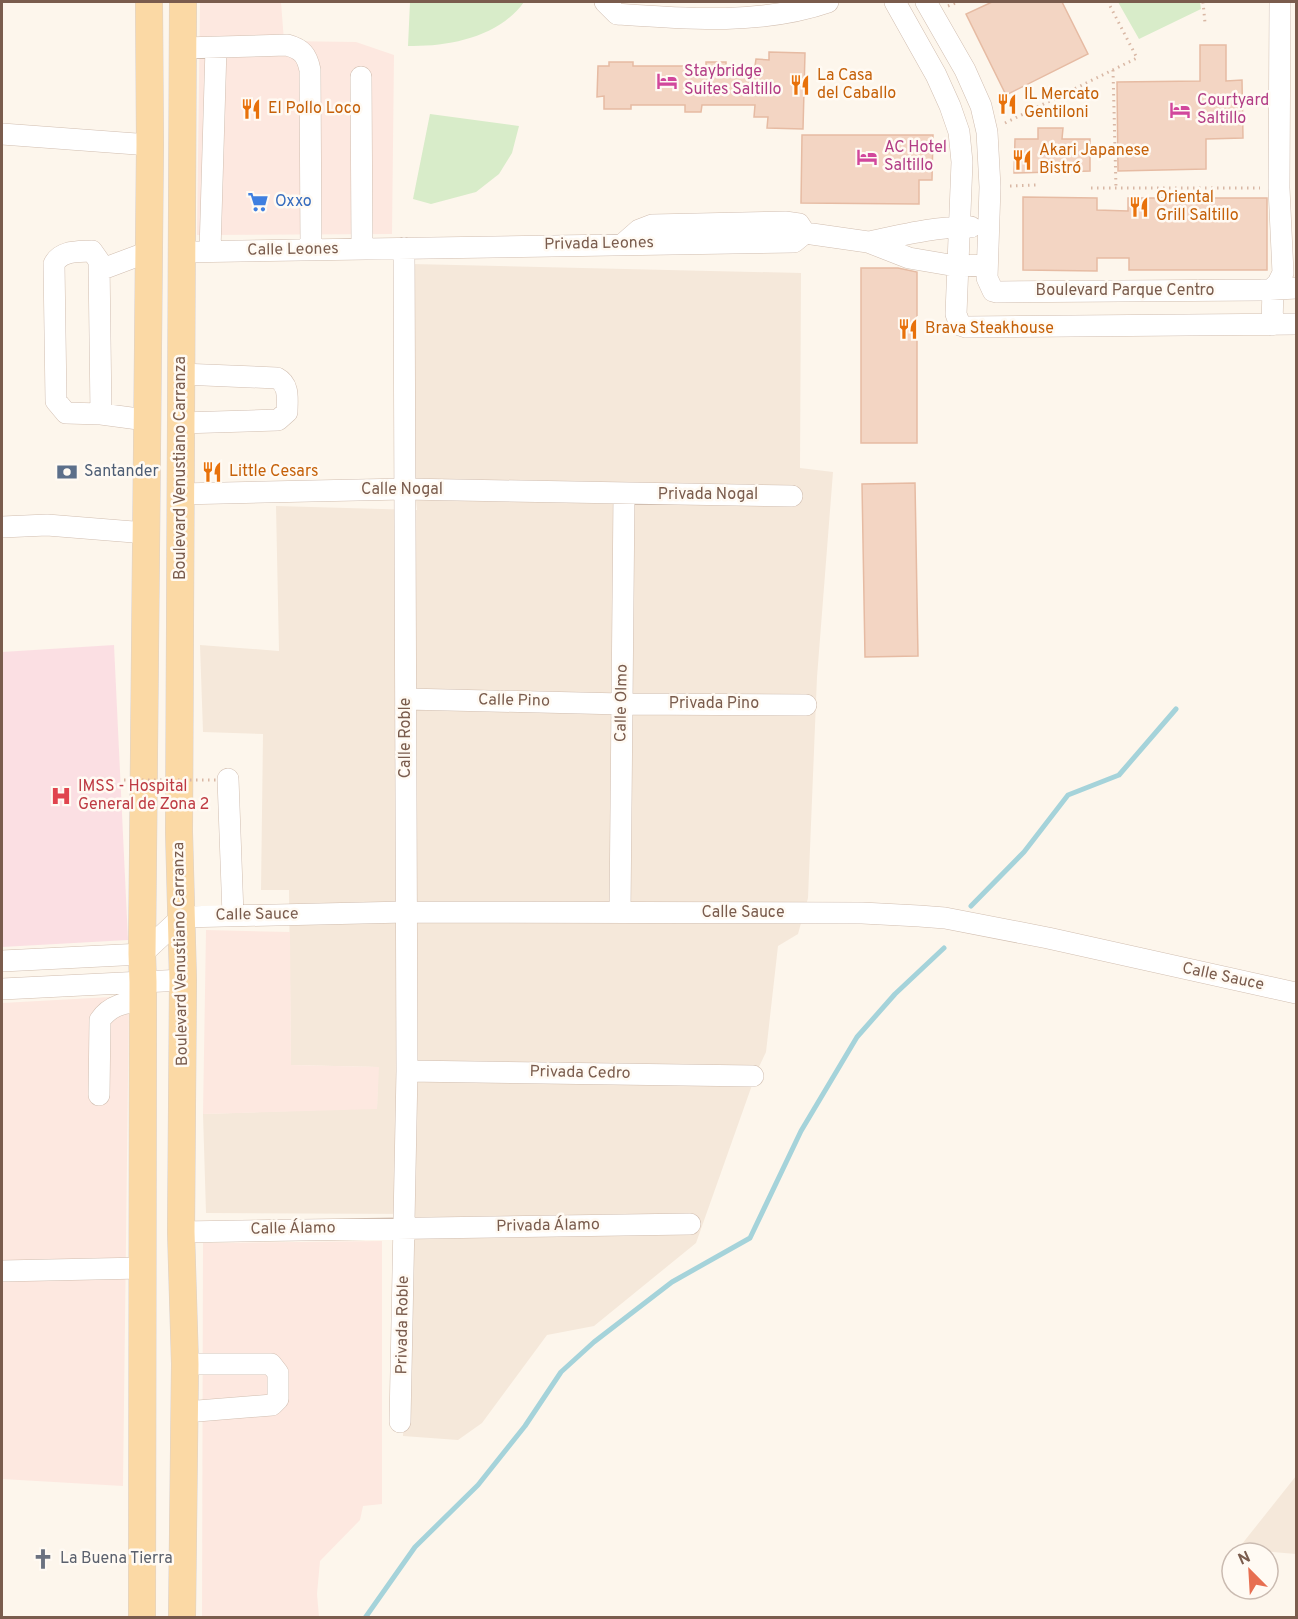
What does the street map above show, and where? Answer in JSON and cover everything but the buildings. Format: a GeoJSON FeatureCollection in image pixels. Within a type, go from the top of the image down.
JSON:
{"type":"FeatureCollection","features":[{"type":"Feature","properties":{"kind":"main road"},"geometry":{"type":"LineString","coordinates":[[142,1617],[143,991],[141,954],[150,145],[149,2]]}},
{"type":"Feature","properties":{"kind":"main road","name":"Boulevard Venustiano Carranza"},"geometry":{"type":"LineString","coordinates":[[182,1617],[185,1364],[181,1232],[183,980],[179,832],[183,2]]}},
{"type":"Feature","properties":{"kind":"street"},"geometry":{"type":"LineString","coordinates":[[606,2],[617,14],[733,18],[777,14],[828,2]]}},
{"type":"Feature","properties":{"kind":"street","name":"Boulevard Parque Centro"},"geometry":{"type":"LineString","coordinates":[[895,2],[936,75],[959,132],[962,162],[956,266],[956,314],[960,325],[966,327],[1296,324]]}},
{"type":"Feature","properties":{"kind":"street"},"geometry":{"type":"LineString","coordinates":[[926,2],[964,70],[981,106],[990,187],[987,278],[993,291],[1004,292],[1001,326]]}},
{"type":"Feature","properties":{"kind":"street"},"geometry":{"type":"LineString","coordinates":[[1272,325],[1273,288],[1283,273],[1279,188],[1280,2]]}},
{"type":"Feature","properties":{"kind":"street"},"geometry":{"type":"LineString","coordinates":[[183,48],[288,45],[300,49],[308,58],[310,70],[311,249]]}},
{"type":"Feature","properties":{"kind":"street"},"geometry":{"type":"LineString","coordinates":[[210,251],[216,48]]}},
{"type":"Feature","properties":{"kind":"street"},"geometry":{"type":"LineString","coordinates":[[362,76],[362,248]]}},
{"type":"Feature","properties":{"kind":"street"},"geometry":{"type":"LineString","coordinates":[[959,132],[985,126]]}},
{"type":"Feature","properties":{"kind":"street"},"geometry":{"type":"LineString","coordinates":[[2,134],[150,145]]}},
{"type":"Feature","properties":{"kind":"street"},"geometry":{"type":"LineString","coordinates":[[868,242],[958,227],[989,228]]}},
{"type":"Feature","properties":{"kind":"street","name":"Privada Leones"},"geometry":{"type":"LineString","coordinates":[[404,248],[800,238],[868,242]]}},
{"type":"Feature","properties":{"kind":"street"},"geometry":{"type":"LineString","coordinates":[[868,242],[909,258],[956,266],[987,265]]}},
{"type":"Feature","properties":{"kind":"street","name":"Calle Leones"},"geometry":{"type":"LineString","coordinates":[[182,252],[404,248]]}},
{"type":"Feature","properties":{"kind":"street","name":"Calle Roble"},"geometry":{"type":"LineString","coordinates":[[404,248],[407,1071],[405,1227]]}},
{"type":"Feature","properties":{"kind":"street"},"geometry":{"type":"LineString","coordinates":[[101,414],[99,261],[92,251],[64,254],[54,264],[56,401],[66,413],[101,414],[146,420]]}},
{"type":"Feature","properties":{"kind":"street"},"geometry":{"type":"LineString","coordinates":[[100,270],[148,252]]}},
{"type":"Feature","properties":{"kind":"street","name":"Boulevard Parque Centro"},"geometry":{"type":"LineString","coordinates":[[1004,292],[1296,288]]}},
{"type":"Feature","properties":{"kind":"street"},"geometry":{"type":"LineString","coordinates":[[181,374],[277,378],[285,384],[287,412],[282,419],[275,421],[181,423]]}},
{"type":"Feature","properties":{"kind":"street","name":"Calle Nogal"},"geometry":{"type":"LineString","coordinates":[[180,494],[404,489],[624,495]]}},
{"type":"Feature","properties":{"kind":"street","name":"Privada Nogal"},"geometry":{"type":"LineString","coordinates":[[624,495],[792,496]]}},
{"type":"Feature","properties":{"kind":"street","name":"Calle Olmo"},"geometry":{"type":"LineString","coordinates":[[620,912],[624,495]]}},
{"type":"Feature","properties":{"kind":"street"},"geometry":{"type":"LineString","coordinates":[[2,527],[48,525],[146,533]]}},
{"type":"Feature","properties":{"kind":"street","name":"Calle Pino"},"geometry":{"type":"LineString","coordinates":[[406,699],[622,704]]}},
{"type":"Feature","properties":{"kind":"street","name":"Privada Pino"},"geometry":{"type":"LineString","coordinates":[[622,704],[806,705]]}},
{"type":"Feature","properties":{"kind":"street"},"geometry":{"type":"LineString","coordinates":[[224,779],[233,915]]}},
{"type":"Feature","properties":{"kind":"street","name":"Calle Sauce"},"geometry":{"type":"LineString","coordinates":[[182,917],[406,912],[620,912],[862,914],[945,918],[1048,938],[1296,993]]}},
{"type":"Feature","properties":{"kind":"street"},"geometry":{"type":"LineString","coordinates":[[2,961],[141,954],[182,917]]}},
{"type":"Feature","properties":{"kind":"street"},"geometry":{"type":"LineString","coordinates":[[24,960],[25,987]]}},
{"type":"Feature","properties":{"kind":"street"},"geometry":{"type":"LineString","coordinates":[[2,989],[25,987],[143,991],[183,980]]}},
{"type":"Feature","properties":{"kind":"street"},"geometry":{"type":"LineString","coordinates":[[99,1095],[100,1020],[109,1010],[143,991]]}},
{"type":"Feature","properties":{"kind":"street","name":"Privada Cedro"},"geometry":{"type":"LineString","coordinates":[[407,1071],[753,1076]]}},
{"type":"Feature","properties":{"kind":"street","name":"Privada Álamo"},"geometry":{"type":"LineString","coordinates":[[405,1227],[690,1224]]}},
{"type":"Feature","properties":{"kind":"street","name":"Calle Álamo"},"geometry":{"type":"LineString","coordinates":[[181,1232],[405,1227]]}},
{"type":"Feature","properties":{"kind":"street","name":"Privada Roble"},"geometry":{"type":"LineString","coordinates":[[400,1422],[405,1227]]}},
{"type":"Feature","properties":{"kind":"street"},"geometry":{"type":"LineString","coordinates":[[2,1271],[142,1268]]}},
{"type":"Feature","properties":{"kind":"street"},"geometry":{"type":"LineString","coordinates":[[185,1364],[271,1364],[279,1373],[278,1399],[272,1405],[185,1412]]}},
{"type":"Feature","properties":{"kind":"path"},"geometry":{"type":"LineString","coordinates":[[985,126],[1137,58],[1108,2]]}},
{"type":"Feature","properties":{"kind":"path"},"geometry":{"type":"LineString","coordinates":[[1203,2],[1205,23]]}},
{"type":"Feature","properties":{"kind":"path"},"geometry":{"type":"LineString","coordinates":[[1113,70],[1116,188]]}},
{"type":"Feature","properties":{"kind":"path"},"geometry":{"type":"LineString","coordinates":[[990,187],[1036,185]]}},
{"type":"Feature","properties":{"kind":"path"},"geometry":{"type":"LineString","coordinates":[[1091,188],[1279,188]]}},
{"type":"Feature","properties":{"kind":"path"},"geometry":{"type":"LineString","coordinates":[[124,780],[224,779]]}},
{"type":"Feature","properties":{"kind":"shaded area"},"geometry":{"type":"Polygon","coordinates":[[[200,2],[281,2],[284,41],[356,42],[394,55],[392,234],[197,235],[200,2]]]}},
{"type":"Feature","properties":{"kind":"shaded area"},"geometry":{"type":"Polygon","coordinates":[[[412,264],[801,273],[800,468],[833,472],[817,677],[808,898],[798,934],[778,946],[766,1052],[757,1071],[696,1243],[594,1326],[547,1335],[482,1423],[458,1440],[403,1436],[414,1214],[206,1213],[203,1114],[377,1108],[378,1067],[291,1065],[289,890],[261,890],[263,734],[203,732],[200,645],[279,651],[276,506],[417,510],[413,473],[412,264]]]}},
{"type":"Feature","properties":{"kind":"shaded area","name":"IMSS - Hospital General de Zona 2"},"geometry":{"type":"Polygon","coordinates":[[[114,645],[128,940],[2,947],[2,652],[114,645]]]}},
{"type":"Feature","properties":{"kind":"shaded area"},"geometry":{"type":"Polygon","coordinates":[[[206,930],[290,932],[291,1065],[379,1067],[377,1109],[203,1114],[206,930]]]}},
{"type":"Feature","properties":{"kind":"shaded area"},"geometry":{"type":"Polygon","coordinates":[[[129,996],[123,1486],[2,1479],[2,1003],[129,996]]]}},
{"type":"Feature","properties":{"kind":"shaded area"},"geometry":{"type":"Polygon","coordinates":[[[382,1241],[382,1504],[363,1506],[360,1520],[320,1561],[317,1594],[319,1617],[202,1618],[203,1243],[382,1241]]]}},
{"type":"Feature","properties":{"kind":"shaded area"},"geometry":{"type":"Polygon","coordinates":[[[1296,1476],[1296,1554],[1280,1553],[1280,1541],[1244,1541],[1296,1476]]]}},
{"type":"Feature","properties":{"kind":"green space"},"geometry":{"type":"Polygon","coordinates":[[[410,2],[524,2],[514,14],[487,32],[456,42],[408,46],[410,2]]]}},
{"type":"Feature","properties":{"kind":"green space"},"geometry":{"type":"Polygon","coordinates":[[[1118,2],[1200,2],[1201,9],[1139,39],[1118,2]]]}},
{"type":"Feature","properties":{"kind":"green space"},"geometry":{"type":"Polygon","coordinates":[[[430,114],[519,126],[512,153],[499,174],[476,192],[431,204],[413,199],[430,114]]]}},
{"type":"Feature","properties":{"kind":"waterway"},"geometry":{"type":"LineString","coordinates":[[971,906],[1024,852],[1068,795],[1119,775],[1176,709]]}},
{"type":"Feature","properties":{"kind":"waterway"},"geometry":{"type":"LineString","coordinates":[[365,1618],[415,1547],[478,1485],[525,1426],[561,1372],[594,1342],[672,1282],[750,1238],[801,1131],[857,1037],[895,994],[944,948]]}},
{"type":"Feature","properties":{"kind":"place","name":"Staybridge Suites Saltillo"},"geometry":{"type":"Point","coordinates":[667,81]}},
{"type":"Feature","properties":{"kind":"place","name":"La Casa del Caballo"},"geometry":{"type":"Point","coordinates":[800,85]}},
{"type":"Feature","properties":{"kind":"place","name":"IL Mercato Gentiloni"},"geometry":{"type":"Point","coordinates":[1007,104]}},
{"type":"Feature","properties":{"kind":"place","name":"El Pollo Loco"},"geometry":{"type":"Point","coordinates":[251,109]}},
{"type":"Feature","properties":{"kind":"place","name":"Courtyard Saltillo"},"geometry":{"type":"Point","coordinates":[1180,110]}},
{"type":"Feature","properties":{"kind":"place","name":"AC Hotel Saltillo"},"geometry":{"type":"Point","coordinates":[867,157]}},
{"type":"Feature","properties":{"kind":"place","name":"Akari Japanese Bistró"},"geometry":{"type":"Point","coordinates":[1022,160]}},
{"type":"Feature","properties":{"kind":"place","name":"Oxxo"},"geometry":{"type":"Point","coordinates":[258,202]}},
{"type":"Feature","properties":{"kind":"place","name":"Oriental Grill Saltillo"},"geometry":{"type":"Point","coordinates":[1139,207]}},
{"type":"Feature","properties":{"kind":"place","name":"Brava Steakhouse"},"geometry":{"type":"Point","coordinates":[908,329]}},
{"type":"Feature","properties":{"kind":"place","name":"Santander"},"geometry":{"type":"Point","coordinates":[67,472]}},
{"type":"Feature","properties":{"kind":"place","name":"Little Cesars"},"geometry":{"type":"Point","coordinates":[212,472]}},
{"type":"Feature","properties":{"kind":"place","name":"IMSS - Hospital General de Zona 2"},"geometry":{"type":"Point","coordinates":[61,796]}},
{"type":"Feature","properties":{"kind":"place","name":"La Buena Tierra"},"geometry":{"type":"Point","coordinates":[43,1559]}}]}
